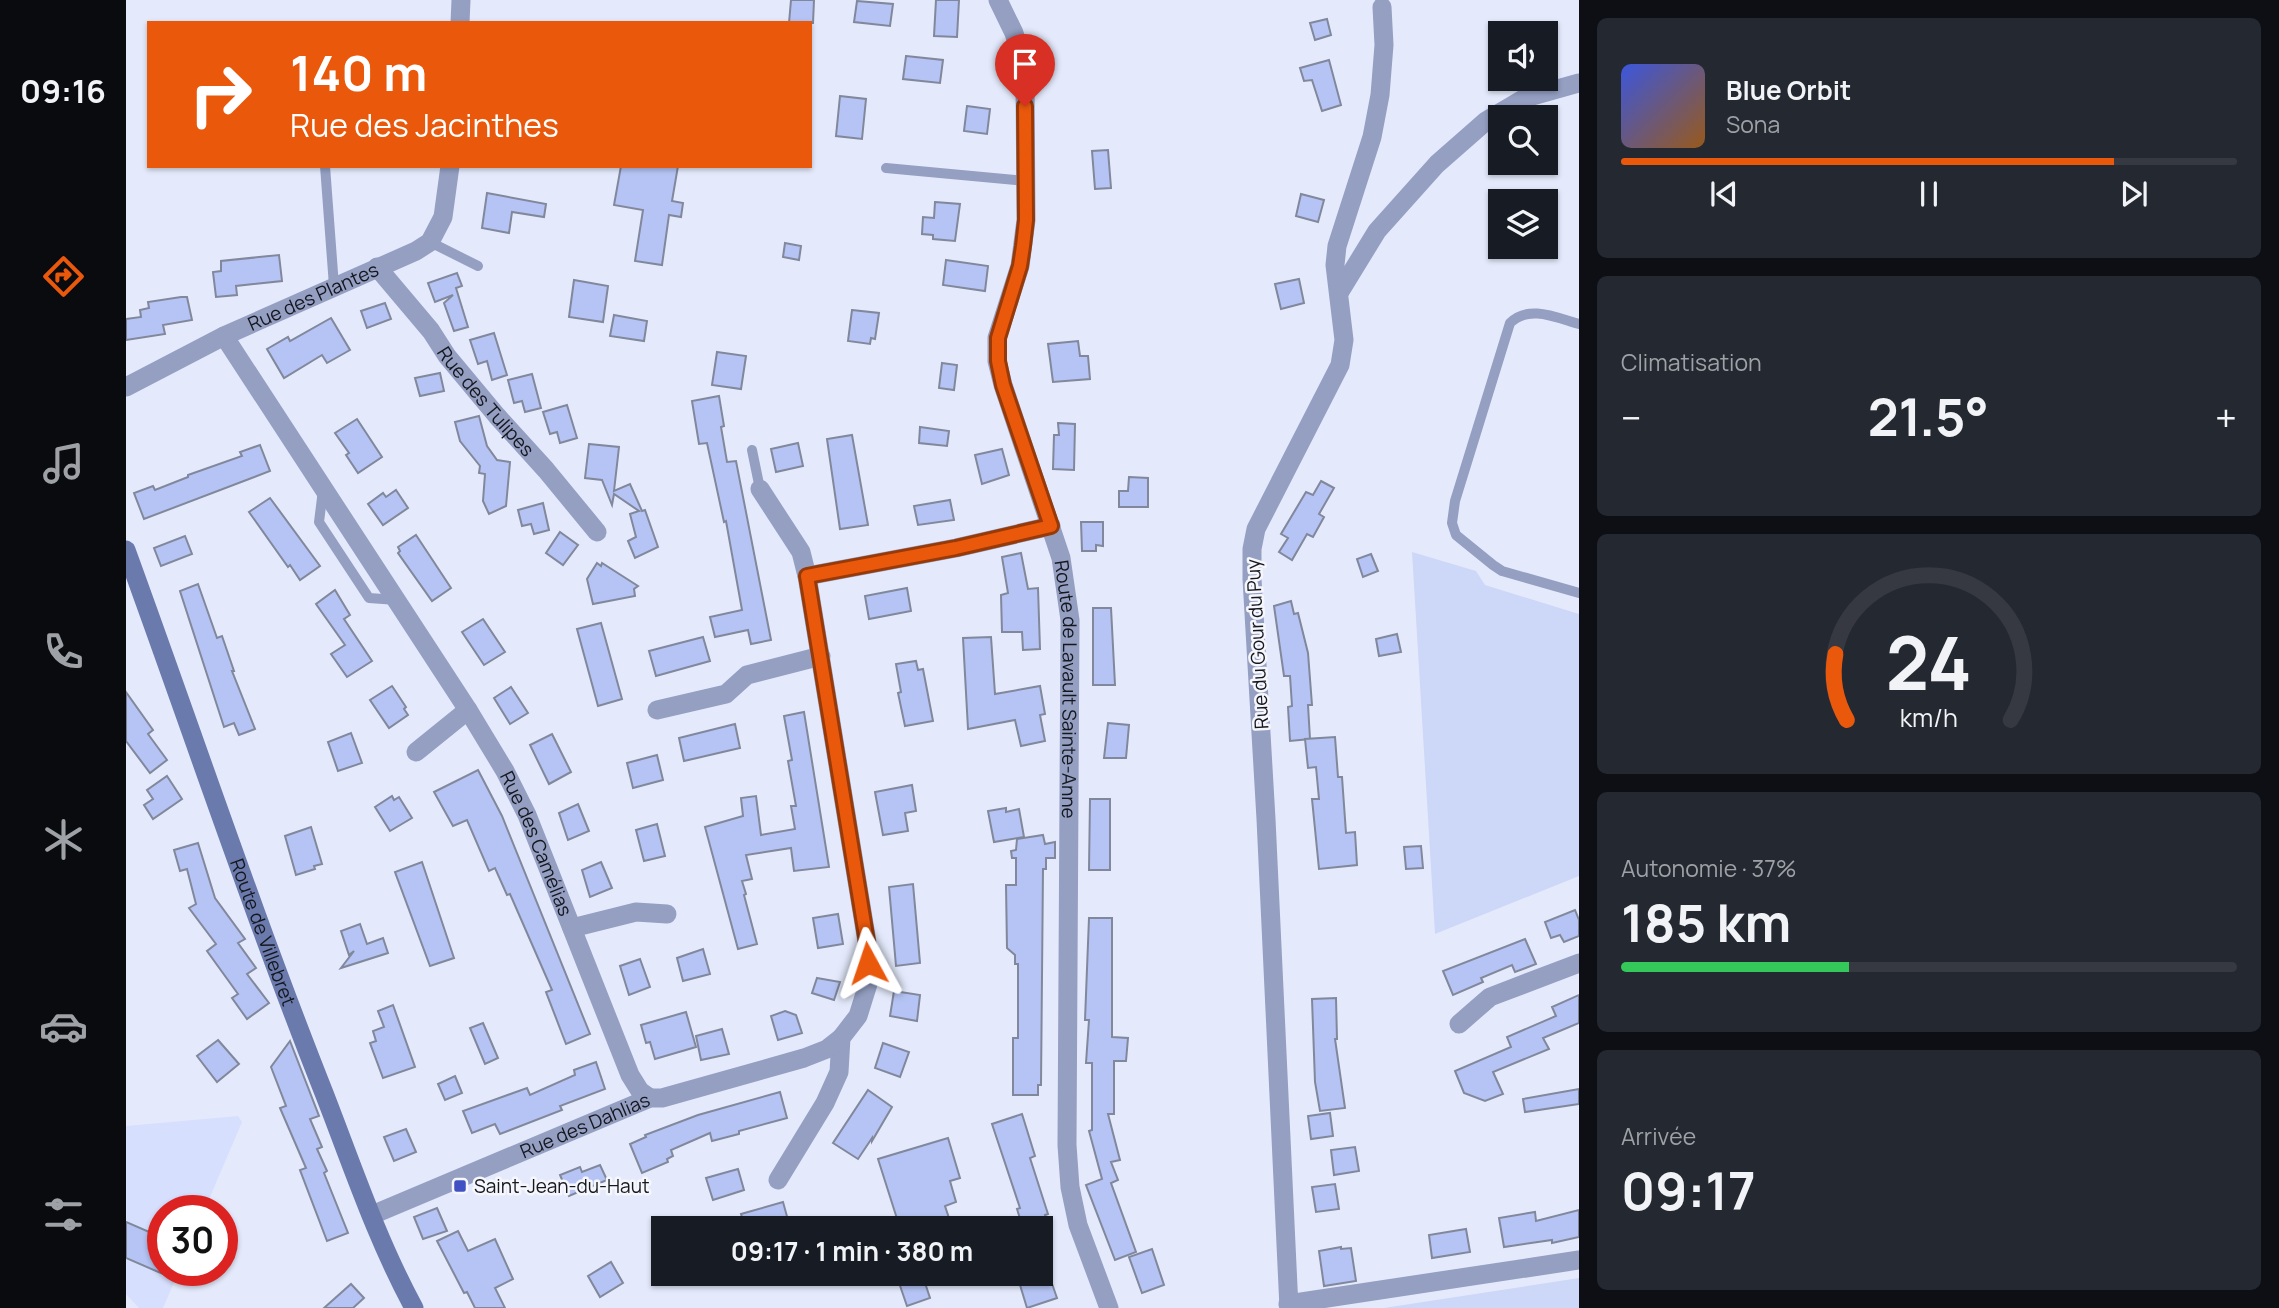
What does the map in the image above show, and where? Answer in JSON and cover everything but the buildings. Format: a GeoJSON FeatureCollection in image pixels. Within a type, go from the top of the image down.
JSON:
{"type":"FeatureCollection","features":[{"type":"Feature","properties":{"kind":"main road","name":"Route de Villebret"},"geometry":{"type":"LineString","coordinates":[[126,550],[210,782],[227,839],[295,1021],[410,1307]]}},
{"type":"Feature","properties":{"kind":"street"},"geometry":{"type":"LineString","coordinates":[[460,21],[461,0]]}},
{"type":"Feature","properties":{"kind":"street","name":"Route de Lavault Sainte-Anne"},"geometry":{"type":"LineString","coordinates":[[998,0],[1014,33],[1025,81],[1026,220],[1020,266],[998,338],[998,361],[1003,385],[1062,558],[1070,620],[1067,1145],[1070,1186],[1078,1224],[1109,1308]]}},
{"type":"Feature","properties":{"kind":"street","name":"Rue du Gour du Puy"},"geometry":{"type":"LineString","coordinates":[[1289,1306],[1252,549],[1256,529],[1340,365],[1344,340],[1335,265],[1337,246],[1372,137],[1380,95],[1384,45],[1382,7]]}},
{"type":"Feature","properties":{"kind":"street"},"geometry":{"type":"LineString","coordinates":[[1339,293],[1377,231],[1437,164],[1486,121],[1525,98],[1578,76]]}},
{"type":"Feature","properties":{"kind":"street"},"geometry":{"type":"LineString","coordinates":[[430,242],[443,217],[450,168]]}},
{"type":"Feature","properties":{"kind":"street","name":"Rue des Plantes"},"geometry":{"type":"LineString","coordinates":[[126,387],[224,336],[430,242]]}},
{"type":"Feature","properties":{"kind":"street","name":"Rue des Tulipes"},"geometry":{"type":"LineString","coordinates":[[377,267],[431,331],[447,356],[597,532]]}},
{"type":"Feature","properties":{"kind":"street","name":"Rue des Camélias"},"geometry":{"type":"LineString","coordinates":[[224,336],[505,771],[527,815],[630,1075],[640,1091],[650,1098]]}},
{"type":"Feature","properties":{"kind":"street"},"geometry":{"type":"LineString","coordinates":[[760,489],[802,552],[867,942],[868,984],[858,1016],[841,1038],[839,1072],[825,1103],[778,1180]]}},
{"type":"Feature","properties":{"kind":"street"},"geometry":{"type":"LineString","coordinates":[[807,576],[956,548],[1051,526]]}},
{"type":"Feature","properties":{"kind":"street"},"geometry":{"type":"LineString","coordinates":[[657,710],[726,694],[747,675],[821,656]]}},
{"type":"Feature","properties":{"kind":"street"},"geometry":{"type":"LineString","coordinates":[[416,752],[468,710]]}},
{"type":"Feature","properties":{"kind":"street"},"geometry":{"type":"LineString","coordinates":[[572,928],[636,912],[667,914]]}},
{"type":"Feature","properties":{"kind":"street"},"geometry":{"type":"LineString","coordinates":[[1459,1024],[1490,998],[1579,963]]}},
{"type":"Feature","properties":{"kind":"street","name":"Rue des Dahlias"},"geometry":{"type":"LineString","coordinates":[[372,1214],[650,1098],[662,1098],[804,1058],[827,1049],[841,1038]]}},
{"type":"Feature","properties":{"kind":"street"},"geometry":{"type":"LineString","coordinates":[[1289,1306],[1579,1260]]}},
{"type":"Feature","properties":{"kind":"lane"},"geometry":{"type":"LineString","coordinates":[[325,168],[334,286]]}},
{"type":"Feature","properties":{"kind":"lane"},"geometry":{"type":"LineString","coordinates":[[886,168],[1025,181]]}},
{"type":"Feature","properties":{"kind":"lane"},"geometry":{"type":"LineString","coordinates":[[430,242],[478,266]]}},
{"type":"Feature","properties":{"kind":"lane"},"geometry":{"type":"LineString","coordinates":[[1579,324],[1539,313],[1525,313],[1510,323],[1455,501],[1452,523],[1456,536],[1502,571],[1579,593]]}},
{"type":"Feature","properties":{"kind":"lane"},"geometry":{"type":"LineString","coordinates":[[751,450],[760,489]]}},
{"type":"Feature","properties":{"kind":"shaded area"},"geometry":{"type":"Polygon","coordinates":[[[1412,552],[1476,571],[1485,585],[1579,614],[1579,876],[1435,934],[1412,552]]]}},
{"type":"Feature","properties":{"kind":"shaded area"},"geometry":{"type":"Polygon","coordinates":[[[238,1116],[242,1122],[211,1195],[147,1195],[147,1286],[173,1286],[163,1308],[139,1308],[126,1294],[126,1126],[238,1116]]]}},
{"type":"Feature","properties":{"kind":"shaded area"},"geometry":{"type":"Polygon","coordinates":[[[1579,1278],[1579,1308],[1384,1308],[1579,1278]]]}},
{"type":"Feature","properties":{"kind":"place","name":"Saint-Jean-du-Haut"},"geometry":{"type":"Point","coordinates":[460,1186]}},
{"type":"Feature","properties":{"kind":"route"},"geometry":{"type":"LineString","coordinates":[[868,963],[867,942],[807,576],[956,548],[1051,526],[1003,385],[998,361],[998,338],[1020,266],[1026,220],[1025,106]]}}]}
